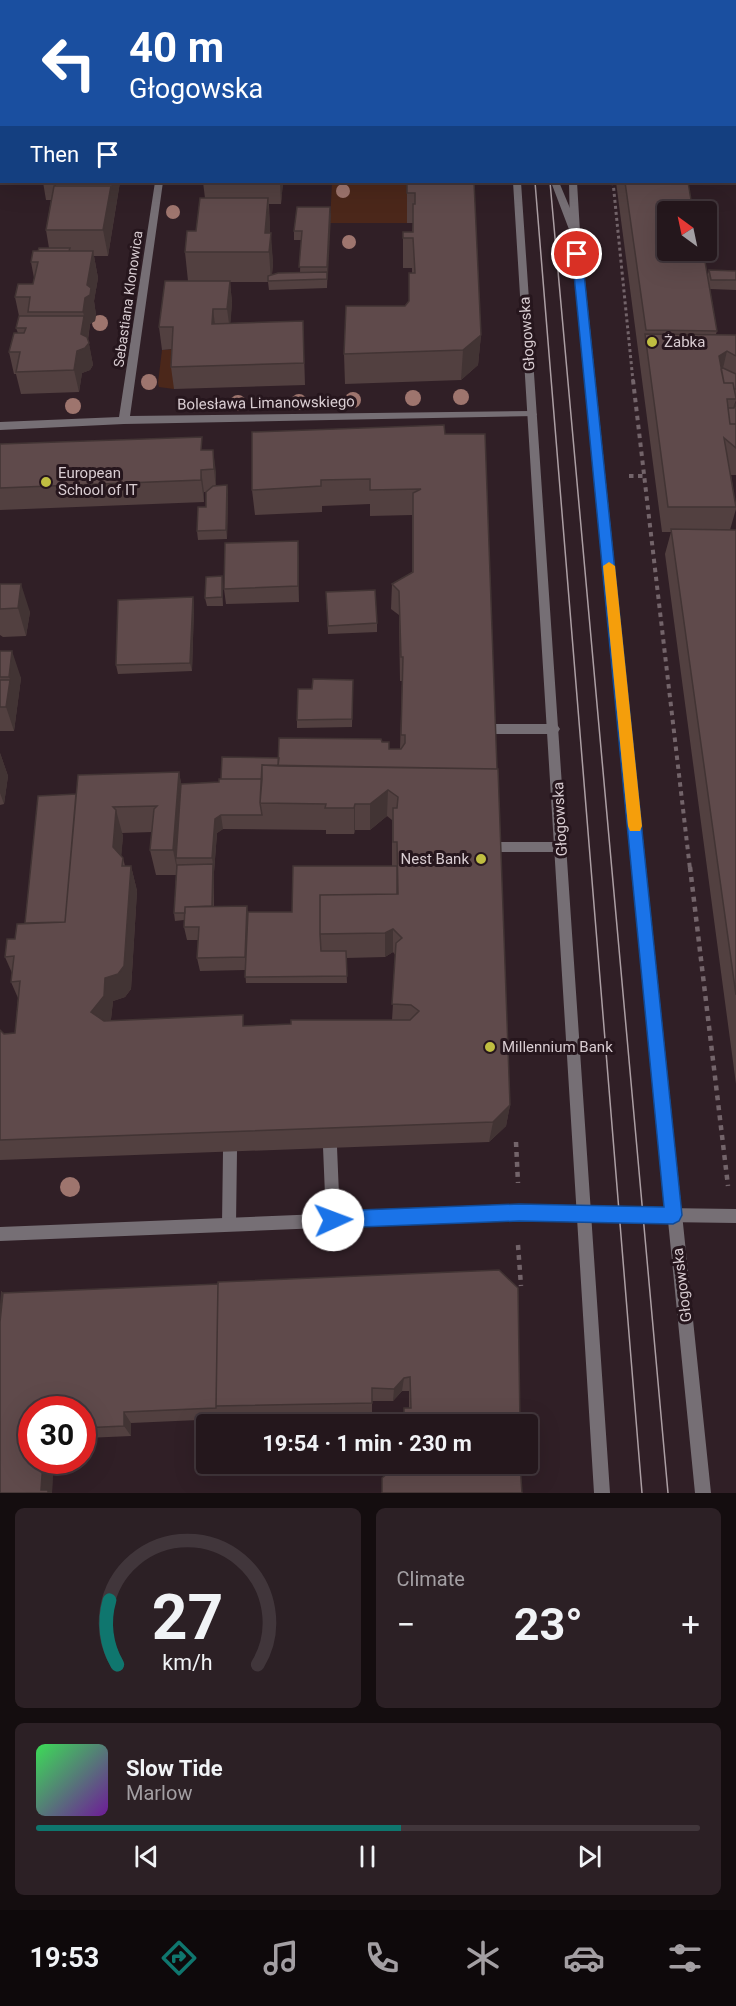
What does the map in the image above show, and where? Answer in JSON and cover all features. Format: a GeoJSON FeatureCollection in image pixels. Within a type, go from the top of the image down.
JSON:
{"type":"FeatureCollection","features":[{"type":"Feature","properties":{"kind":"street","name":"Sebastiana Klonowica"},"geometry":{"type":"LineString","coordinates":[[124,420],[159,183]]}},
{"type":"Feature","properties":{"kind":"street","name":"Głogowska"},"geometry":{"type":"LineString","coordinates":[[517,183],[602,1493]]}},
{"type":"Feature","properties":{"kind":"street"},"geometry":{"type":"LineString","coordinates":[[555,183],[575,232]]}},
{"type":"Feature","properties":{"kind":"street","name":"Głogowska"},"geometry":{"type":"LineString","coordinates":[[573,183],[575,232],[703,1493]]}},
{"type":"Feature","properties":{"kind":"street","name":"Bolesława Limanowskiego"},"geometry":{"type":"LineString","coordinates":[[0,426],[124,420],[532,414]]}},
{"type":"Feature","properties":{"kind":"street"},"geometry":{"type":"LineString","coordinates":[[492,729],[554,729]]}},
{"type":"Feature","properties":{"kind":"street"},"geometry":{"type":"LineString","coordinates":[[495,847],[561,847]]}},
{"type":"Feature","properties":{"kind":"street"},"geometry":{"type":"LineString","coordinates":[[330,1147],[333,1220]]}},
{"type":"Feature","properties":{"kind":"street"},"geometry":{"type":"LineString","coordinates":[[229,1224],[230,1151]]}},
{"type":"Feature","properties":{"kind":"street"},"geometry":{"type":"LineString","coordinates":[[0,1234],[519,1213],[734,1216]]}},
{"type":"Feature","properties":{"kind":"path"},"geometry":{"type":"LineString","coordinates":[[613,183],[643,476],[734,1216]]}},
{"type":"Feature","properties":{"kind":"path"},"geometry":{"type":"LineString","coordinates":[[516,1142],[518,1192]]}},
{"type":"Feature","properties":{"kind":"path"},"geometry":{"type":"LineString","coordinates":[[518,1237],[521,1286]]}},
{"type":"Feature","properties":{"kind":"shaded area"},"geometry":{"type":"Polygon","coordinates":[[[332,183],[407,183],[407,223],[330,223],[332,183]]]}},
{"type":"Feature","properties":{"kind":"shaded area"},"geometry":{"type":"Polygon","coordinates":[[[176,349],[174,389],[159,387],[162,350],[176,349]]]}},
{"type":"Feature","properties":{"kind":"building"},"geometry":{"type":"Polygon","coordinates":[[[56,183],[113,183],[111,190],[111,186],[55,186],[56,183]]]}},
{"type":"Feature","properties":{"kind":"building"},"geometry":{"type":"Polygon","coordinates":[[[407,183],[474,183],[481,335],[463,350],[344,354],[346,306],[405,306],[409,301],[409,273],[415,273],[413,238],[403,238],[403,232],[413,232],[415,193],[407,193],[407,183]]]}},
{"type":"Feature","properties":{"kind":"building"},"geometry":{"type":"Polygon","coordinates":[[[625,183],[688,183],[691,201],[657,201],[657,261],[705,261],[717,331],[646,330],[625,183]]]}},
{"type":"Feature","properties":{"kind":"building"},"geometry":{"type":"Polygon","coordinates":[[[54,186],[111,186],[103,230],[46,230],[54,186]]]}},
{"type":"Feature","properties":{"kind":"building"},"geometry":{"type":"Polygon","coordinates":[[[200,198],[268,198],[265,233],[271,233],[269,252],[185,252],[187,231],[196,231],[200,198]]]}},
{"type":"Feature","properties":{"kind":"building"},"geometry":{"type":"Polygon","coordinates":[[[297,207],[330,207],[327,267],[299,267],[302,231],[294,231],[297,207]]]}},
{"type":"Feature","properties":{"kind":"building"},"geometry":{"type":"Polygon","coordinates":[[[39,248],[70,248],[69,251],[38,251],[39,248]]]}},
{"type":"Feature","properties":{"kind":"building"},"geometry":{"type":"Polygon","coordinates":[[[33,251],[93,251],[87,285],[91,288],[90,295],[85,298],[83,312],[28,312],[30,297],[15,297],[18,284],[33,284],[38,262],[31,262],[33,251]]]}},
{"type":"Feature","properties":{"kind":"building"},"geometry":{"type":"Polygon","coordinates":[[[709,270],[736,271],[736,280],[711,280],[709,270]]]}},
{"type":"Feature","properties":{"kind":"building"},"geometry":{"type":"Polygon","coordinates":[[[327,272],[327,279],[268,281],[268,276],[278,273],[327,272]]]}},
{"type":"Feature","properties":{"kind":"building"},"geometry":{"type":"Polygon","coordinates":[[[165,281],[230,281],[227,309],[213,309],[212,324],[303,321],[304,363],[171,367],[173,327],[159,327],[165,281]]]}},
{"type":"Feature","properties":{"kind":"building"},"geometry":{"type":"Polygon","coordinates":[[[19,316],[84,316],[81,334],[87,337],[89,343],[85,348],[77,351],[74,370],[16,372],[20,352],[9,352],[14,333],[24,333],[26,328],[16,328],[19,316]]]}},
{"type":"Feature","properties":{"kind":"building"},"geometry":{"type":"Polygon","coordinates":[[[645,334],[736,335],[736,356],[727,351],[719,356],[724,383],[733,383],[736,398],[727,399],[730,424],[736,424],[736,448],[724,438],[736,507],[668,507],[645,334]]]}},
{"type":"Feature","properties":{"kind":"building"},"geometry":{"type":"Polygon","coordinates":[[[721,369],[736,374],[736,389],[733,383],[724,383],[721,369]]]}},
{"type":"Feature","properties":{"kind":"building"},"geometry":{"type":"Polygon","coordinates":[[[735,404],[736,424],[730,424],[728,408],[734,408],[735,404]]]}},
{"type":"Feature","properties":{"kind":"building"},"geometry":{"type":"Polygon","coordinates":[[[444,425],[445,434],[485,434],[497,769],[278,766],[279,738],[381,739],[382,742],[389,742],[389,749],[401,749],[405,743],[405,735],[401,735],[403,657],[401,657],[399,591],[392,584],[413,572],[413,493],[421,489],[370,490],[370,479],[321,480],[321,486],[252,490],[252,432],[444,425]]]}},
{"type":"Feature","properties":{"kind":"building"},"geometry":{"type":"Polygon","coordinates":[[[202,437],[201,450],[213,450],[214,469],[201,470],[201,480],[0,488],[0,444],[202,437]]]}},
{"type":"Feature","properties":{"kind":"building"},"geometry":{"type":"Polygon","coordinates":[[[227,485],[226,530],[197,531],[198,507],[206,507],[206,492],[213,486],[227,485]]]}},
{"type":"Feature","properties":{"kind":"building"},"geometry":{"type":"Polygon","coordinates":[[[671,529],[736,530],[736,995],[671,529]]]}},
{"type":"Feature","properties":{"kind":"building"},"geometry":{"type":"Polygon","coordinates":[[[298,541],[298,586],[224,589],[225,543],[298,541]]]}},
{"type":"Feature","properties":{"kind":"building"},"geometry":{"type":"Polygon","coordinates":[[[222,576],[222,597],[205,598],[206,577],[222,576]]]}},
{"type":"Feature","properties":{"kind":"building"},"geometry":{"type":"Polygon","coordinates":[[[0,584],[21,584],[18,608],[0,609],[0,584]]]}},
{"type":"Feature","properties":{"kind":"building"},"geometry":{"type":"Polygon","coordinates":[[[375,590],[377,623],[328,626],[326,592],[375,590]]]}},
{"type":"Feature","properties":{"kind":"building"},"geometry":{"type":"Polygon","coordinates":[[[193,597],[190,663],[116,665],[118,600],[193,597]]]}},
{"type":"Feature","properties":{"kind":"building"},"geometry":{"type":"Polygon","coordinates":[[[0,651],[12,651],[9,677],[0,677],[0,651]]]}},
{"type":"Feature","properties":{"kind":"building"},"geometry":{"type":"Polygon","coordinates":[[[313,679],[353,680],[352,719],[297,720],[298,689],[312,689],[313,679]]]}},
{"type":"Feature","properties":{"kind":"building"},"geometry":{"type":"Polygon","coordinates":[[[0,680],[10,680],[6,707],[0,707],[0,680]]]}},
{"type":"Feature","properties":{"kind":"building"},"geometry":{"type":"Polygon","coordinates":[[[222,757],[279,758],[278,766],[262,765],[262,779],[221,779],[222,757]]]}},
{"type":"Feature","properties":{"kind":"building"},"geometry":{"type":"Polygon","coordinates":[[[262,765],[498,769],[510,1105],[493,1122],[0,1140],[0,1030],[4,1034],[15,1033],[20,981],[11,982],[14,956],[5,957],[7,939],[15,939],[17,924],[65,922],[78,775],[179,772],[173,850],[150,850],[154,809],[157,806],[113,807],[116,810],[113,847],[123,858],[122,866],[131,866],[124,966],[118,974],[105,978],[104,996],[91,1012],[104,1021],[243,1015],[243,1026],[291,1024],[291,1020],[410,1020],[419,1011],[411,1005],[392,1004],[396,943],[402,938],[393,929],[385,933],[320,934],[320,895],[398,894],[397,842],[393,842],[393,808],[397,808],[398,797],[388,790],[370,804],[355,804],[354,808],[325,808],[326,804],[260,803],[262,765]]]}},
{"type":"Feature","properties":{"kind":"building"},"geometry":{"type":"Polygon","coordinates":[[[219,779],[262,779],[260,803],[262,815],[221,815],[215,819],[212,858],[176,858],[181,784],[219,782],[219,779]]]}},
{"type":"Feature","properties":{"kind":"building"},"geometry":{"type":"Polygon","coordinates":[[[76,794],[65,922],[25,923],[38,796],[76,794]]]}},
{"type":"Feature","properties":{"kind":"building"},"geometry":{"type":"Polygon","coordinates":[[[213,864],[212,906],[185,907],[185,913],[174,913],[177,865],[213,864]]]}},
{"type":"Feature","properties":{"kind":"building"},"geometry":{"type":"Polygon","coordinates":[[[293,866],[397,866],[397,894],[320,895],[321,951],[346,951],[347,976],[245,977],[248,912],[292,912],[293,866]]]}},
{"type":"Feature","properties":{"kind":"building"},"geometry":{"type":"Polygon","coordinates":[[[247,906],[245,957],[197,958],[199,927],[184,927],[185,907],[247,906]]]}},
{"type":"Feature","properties":{"kind":"building"},"geometry":{"type":"Polygon","coordinates":[[[499,1270],[518,1288],[520,1414],[404,1414],[404,1408],[411,1408],[410,1377],[404,1378],[394,1389],[372,1388],[372,1403],[216,1406],[218,1282],[499,1270]]]}},
{"type":"Feature","properties":{"kind":"building"},"geometry":{"type":"Polygon","coordinates":[[[218,1284],[216,1408],[124,1412],[124,1426],[96,1427],[96,1396],[18,1396],[18,1474],[42,1474],[41,1490],[48,1490],[48,1493],[0,1493],[0,1322],[3,1293],[218,1284]]]}},
{"type":"Feature","properties":{"kind":"building"},"geometry":{"type":"Polygon","coordinates":[[[387,1474],[521,1474],[522,1493],[382,1493],[382,1478],[387,1474]]]}},
{"type":"Feature","properties":{"kind":"tram line"},"geometry":{"type":"LineString","coordinates":[[535,183],[642,1493]]}},
{"type":"Feature","properties":{"kind":"tram line"},"geometry":{"type":"LineString","coordinates":[[550,183],[668,1493]]}},
{"type":"Feature","properties":{"kind":"slow traffic"},"geometry":{"type":"LineString","coordinates":[[609,566],[635,826]]}},
{"type":"Feature","properties":{"kind":"place","name":"Żabka"},"geometry":{"type":"Point","coordinates":[652,342]}},
{"type":"Feature","properties":{"kind":"place","name":"European School of IT"},"geometry":{"type":"Point","coordinates":[46,482]}},
{"type":"Feature","properties":{"kind":"place","name":"Nest Bank"},"geometry":{"type":"Point","coordinates":[481,859]}},
{"type":"Feature","properties":{"kind":"place","name":"Millennium Bank"},"geometry":{"type":"Point","coordinates":[490,1047]}},
{"type":"Feature","properties":{"kind":"route"},"geometry":{"type":"LineString","coordinates":[[333,1220],[519,1213],[673,1215],[577,254]]}}]}
